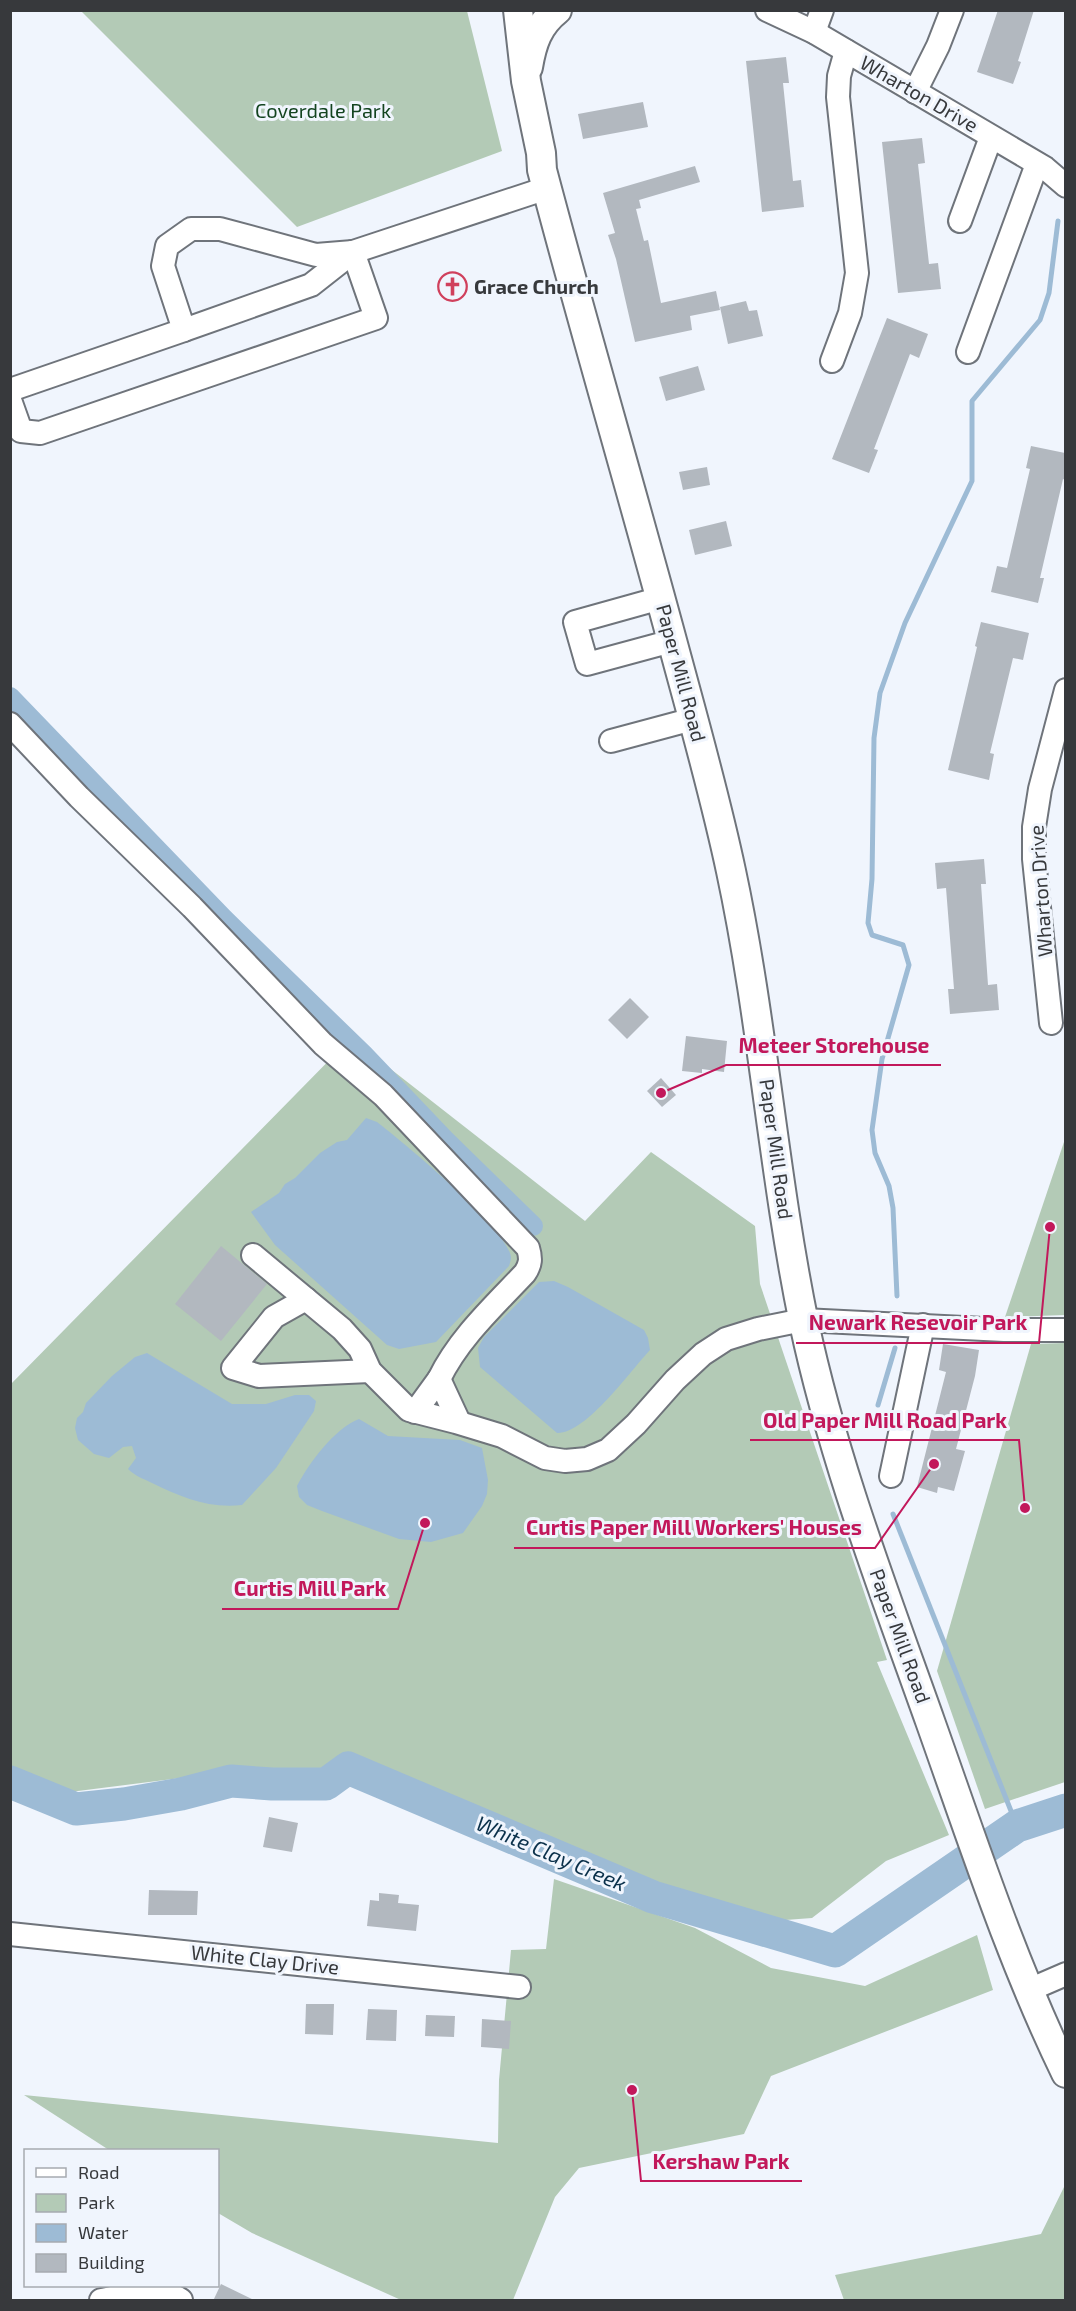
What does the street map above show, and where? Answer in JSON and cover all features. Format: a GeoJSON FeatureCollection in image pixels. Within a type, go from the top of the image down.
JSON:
{"type":"FeatureCollection","features":[{"type":"Feature","properties":{"kind":"main road","name":"Paper Mill Road"},"geometry":{"type":"LineString","coordinates":[[500,10],[508,83],[527,154],[544,179]]}},
{"type":"Feature","properties":{"kind":"main road","name":"Paper Mill Road"},"geometry":{"type":"LineString","coordinates":[[518,10],[526,81],[544,179],[661,598],[738,903],[803,1320],[825,1413],[849,1491],[957,1797],[1029,1990],[1065,2073]]}},
{"type":"Feature","properties":{"kind":"main road"},"geometry":{"type":"LineString","coordinates":[[526,81],[533,42],[546,19],[557,10]]}},
{"type":"Feature","properties":{"kind":"street","name":"Wharton Drive"},"geometry":{"type":"LineString","coordinates":[[767,10],[814,32],[992,137],[1037,164],[1065,186]]}},
{"type":"Feature","properties":{"kind":"street"},"geometry":{"type":"LineString","coordinates":[[814,32],[822,10]]}},
{"type":"Feature","properties":{"kind":"street"},"geometry":{"type":"LineString","coordinates":[[915,92],[938,46],[952,10]]}},
{"type":"Feature","properties":{"kind":"street"},"geometry":{"type":"LineString","coordinates":[[832,361],[850,313],[857,273],[838,97],[839,76],[846,51]]}},
{"type":"Feature","properties":{"kind":"street"},"geometry":{"type":"LineString","coordinates":[[960,220],[992,137]]}},
{"type":"Feature","properties":{"kind":"street"},"geometry":{"type":"LineString","coordinates":[[968,352],[1037,164]]}},
{"type":"Feature","properties":{"kind":"street"},"geometry":{"type":"LineString","coordinates":[[184,330],[163,266],[167,246],[191,229],[220,229],[316,255],[353,252],[544,179]]}},
{"type":"Feature","properties":{"kind":"street"},"geometry":{"type":"LineString","coordinates":[[10,390],[311,285],[353,252]]}},
{"type":"Feature","properties":{"kind":"street"},"geometry":{"type":"LineString","coordinates":[[10,400],[21,431],[40,433],[376,318],[353,252]]}},
{"type":"Feature","properties":{"kind":"street"},"geometry":{"type":"LineString","coordinates":[[661,598],[575,622],[587,664],[672,641]]}},
{"type":"Feature","properties":{"kind":"street","name":"Wharton Drive"},"geometry":{"type":"LineString","coordinates":[[1051,1023],[1034,859],[1034,827],[1040,789],[1065,690]]}},
{"type":"Feature","properties":{"kind":"street"},"geometry":{"type":"LineString","coordinates":[[610,741],[693,719]]}},
{"type":"Feature","properties":{"kind":"street"},"geometry":{"type":"LineString","coordinates":[[10,724],[79,797],[192,907],[323,1044],[383,1095],[528,1248],[531,1258],[530,1266],[466,1336],[415,1412]]}},
{"type":"Feature","properties":{"kind":"street"},"geometry":{"type":"LineString","coordinates":[[253,1256],[342,1329],[360,1349],[370,1371],[409,1410],[459,1422],[502,1436],[545,1458],[565,1461],[587,1459],[608,1450],[636,1424],[675,1380],[713,1347],[742,1334],[803,1320],[1004,1330],[1065,1330]]}},
{"type":"Feature","properties":{"kind":"street"},"geometry":{"type":"LineString","coordinates":[[306,1299],[274,1317],[233,1368],[259,1376],[370,1371]]}},
{"type":"Feature","properties":{"kind":"street"},"geometry":{"type":"LineString","coordinates":[[891,1476],[923,1325]]}},
{"type":"Feature","properties":{"kind":"street"},"geometry":{"type":"LineString","coordinates":[[439,1379],[459,1422]]}},
{"type":"Feature","properties":{"kind":"street","name":"White Clay Drive"},"geometry":{"type":"LineString","coordinates":[[10,1934],[519,1986]]}},
{"type":"Feature","properties":{"kind":"street"},"geometry":{"type":"LineString","coordinates":[[1029,1990],[1065,1974]]}},
{"type":"Feature","properties":{"kind":"street"},"geometry":{"type":"LineString","coordinates":[[104,2300],[161,2291],[176,2297]]}},
{"type":"Feature","properties":{"kind":"green space","name":"Coverdale Park"},"geometry":{"type":"Polygon","coordinates":[[[81,11],[467,11],[502,151],[297,227],[81,11]]]}},
{"type":"Feature","properties":{"kind":"green space"},"geometry":{"type":"Polygon","coordinates":[[[351,1038],[585,1221],[651,1152],[755,1226],[760,1284],[887,1660],[877,1662],[949,1835],[886,1861],[812,1918],[730,1924],[490,1822],[432,1800],[362,1781],[300,1768],[236,1771],[70,1792],[11,1771],[10,1385],[351,1038]]]}},
{"type":"Feature","properties":{"kind":"green space"},"geometry":{"type":"Polygon","coordinates":[[[1065,1139],[1065,1315],[1005,1317],[1065,1139]]]}},
{"type":"Feature","properties":{"kind":"green space"},"geometry":{"type":"Polygon","coordinates":[[[1065,1343],[1065,1782],[985,1809],[937,1671],[1031,1344],[1065,1343]]]}},
{"type":"Feature","properties":{"kind":"green space"},"geometry":{"type":"Polygon","coordinates":[[[554,1879],[695,1928],[771,1968],[865,1986],[977,1935],[993,1990],[771,2076],[744,2134],[579,2168],[555,2197],[513,2300],[401,2300],[252,2233],[219,2214],[219,2149],[107,2149],[24,2095],[498,2143],[499,2080],[511,1950],[546,1949],[554,1879]]]}},
{"type":"Feature","properties":{"kind":"green space"},"geometry":{"type":"Polygon","coordinates":[[[1065,2185],[1065,2300],[844,2300],[835,2275],[1041,2234],[1065,2185]]]}},
{"type":"Feature","properties":{"kind":"water"},"geometry":{"type":"Polygon","coordinates":[[[366,1118],[377,1122],[408,1147],[474,1207],[492,1226],[511,1257],[509,1266],[436,1342],[399,1349],[387,1345],[275,1245],[251,1212],[279,1193],[285,1184],[295,1178],[320,1153],[337,1142],[347,1140],[366,1118]]]}},
{"type":"Feature","properties":{"kind":"water"},"geometry":{"type":"Polygon","coordinates":[[[554,1281],[644,1330],[650,1350],[594,1412],[569,1431],[557,1433],[480,1367],[478,1348],[484,1337],[539,1282],[554,1281]]]}},
{"type":"Feature","properties":{"kind":"water"},"geometry":{"type":"Polygon","coordinates":[[[147,1353],[232,1404],[266,1404],[295,1395],[309,1395],[316,1401],[314,1411],[276,1468],[242,1505],[218,1505],[196,1501],[134,1474],[128,1469],[136,1458],[132,1446],[123,1447],[109,1458],[94,1454],[78,1440],[75,1428],[77,1418],[83,1412],[86,1403],[112,1376],[135,1357],[147,1353]]]}},
{"type":"Feature","properties":{"kind":"water"},"geometry":{"type":"Polygon","coordinates":[[[359,1419],[388,1436],[460,1440],[482,1448],[488,1480],[487,1494],[482,1506],[463,1533],[431,1542],[399,1539],[307,1505],[299,1497],[297,1486],[308,1467],[332,1438],[359,1419]]]}},
{"type":"Feature","properties":{"kind":"building"},"geometry":{"type":"Polygon","coordinates":[[[998,10],[1034,10],[1013,84],[977,72],[998,10]]]}},
{"type":"Feature","properties":{"kind":"building"},"geometry":{"type":"Polygon","coordinates":[[[786,57],[789,83],[783,83],[793,181],[801,180],[804,207],[762,212],[746,61],[786,57]]]}},
{"type":"Feature","properties":{"kind":"building"},"geometry":{"type":"Polygon","coordinates":[[[643,102],[648,127],[583,139],[578,114],[643,102]]]}},
{"type":"Feature","properties":{"kind":"building"},"geometry":{"type":"Polygon","coordinates":[[[922,138],[925,163],[918,164],[929,264],[938,263],[941,289],[898,293],[882,142],[922,138]]]}},
{"type":"Feature","properties":{"kind":"building"},"geometry":{"type":"Polygon","coordinates":[[[695,166],[700,182],[639,200],[641,208],[636,209],[644,241],[648,240],[661,303],[716,291],[720,310],[690,316],[692,330],[635,342],[616,259],[608,235],[615,233],[603,193],[695,166]]]}},
{"type":"Feature","properties":{"kind":"building"},"geometry":{"type":"Polygon","coordinates":[[[746,301],[749,311],[757,310],[763,336],[728,344],[720,307],[746,301]]]}},
{"type":"Feature","properties":{"kind":"building"},"geometry":{"type":"Polygon","coordinates":[[[887,318],[928,334],[919,358],[910,354],[874,449],[878,450],[869,473],[832,459],[887,318]]]}},
{"type":"Feature","properties":{"kind":"building"},"geometry":{"type":"Polygon","coordinates":[[[698,366],[705,390],[666,401],[659,377],[698,366]]]}},
{"type":"Feature","properties":{"kind":"building"},"geometry":{"type":"Polygon","coordinates":[[[1031,446],[1065,453],[1065,480],[1063,479],[1040,578],[1044,578],[1038,603],[991,592],[997,566],[1007,568],[1030,469],[1026,468],[1031,446]]]}},
{"type":"Feature","properties":{"kind":"building"},"geometry":{"type":"Polygon","coordinates":[[[707,467],[710,485],[683,490],[679,472],[707,467]]]}},
{"type":"Feature","properties":{"kind":"building"},"geometry":{"type":"Polygon","coordinates":[[[726,521],[732,546],[695,555],[689,530],[726,521]]]}},
{"type":"Feature","properties":{"kind":"building"},"geometry":{"type":"Polygon","coordinates":[[[981,622],[1029,633],[1023,660],[1013,658],[990,753],[994,754],[989,780],[948,770],[981,622]]]}},
{"type":"Feature","properties":{"kind":"building"},"geometry":{"type":"Polygon","coordinates":[[[984,859],[986,884],[981,884],[988,985],[997,984],[999,1010],[950,1014],[948,989],[954,989],[946,888],[937,889],[935,863],[984,859]]]}},
{"type":"Feature","properties":{"kind":"building"},"geometry":{"type":"Polygon","coordinates":[[[630,998],[649,1017],[627,1039],[608,1020],[630,998]]]}},
{"type":"Feature","properties":{"kind":"building"},"geometry":{"type":"Polygon","coordinates":[[[686,1036],[727,1041],[724,1072],[702,1069],[702,1073],[682,1071],[686,1036]]]}},
{"type":"Feature","properties":{"kind":"building"},"geometry":{"type":"Polygon","coordinates":[[[661,1078],[676,1095],[662,1107],[647,1091],[661,1078]]]}},
{"type":"Feature","properties":{"kind":"building"},"geometry":{"type":"Polygon","coordinates":[[[221,1246],[267,1284],[221,1341],[175,1304],[221,1246]]]}},
{"type":"Feature","properties":{"kind":"building"},"geometry":{"type":"Polygon","coordinates":[[[943,1344],[979,1350],[975,1376],[956,1449],[965,1451],[954,1491],[938,1487],[937,1493],[917,1487],[946,1372],[939,1370],[943,1344]]]}},
{"type":"Feature","properties":{"kind":"building"},"geometry":{"type":"Polygon","coordinates":[[[269,1817],[298,1823],[292,1852],[263,1847],[269,1817]]]}},
{"type":"Feature","properties":{"kind":"building"},"geometry":{"type":"Polygon","coordinates":[[[149,1890],[198,1891],[197,1915],[148,1915],[149,1890]]]}},
{"type":"Feature","properties":{"kind":"building"},"geometry":{"type":"Polygon","coordinates":[[[379,1893],[399,1895],[398,1903],[419,1905],[416,1931],[367,1926],[370,1900],[379,1901],[379,1893]]]}},
{"type":"Feature","properties":{"kind":"building"},"geometry":{"type":"Polygon","coordinates":[[[306,2004],[334,2004],[333,2035],[305,2034],[306,2004]]]}},
{"type":"Feature","properties":{"kind":"building"},"geometry":{"type":"Polygon","coordinates":[[[368,2009],[397,2010],[396,2041],[366,2040],[368,2009]]]}},
{"type":"Feature","properties":{"kind":"building"},"geometry":{"type":"Polygon","coordinates":[[[426,2015],[455,2016],[454,2037],[425,2036],[426,2015]]]}},
{"type":"Feature","properties":{"kind":"building"},"geometry":{"type":"Polygon","coordinates":[[[482,2019],[511,2021],[509,2049],[481,2047],[482,2019]]]}},
{"type":"Feature","properties":{"kind":"building"},"geometry":{"type":"Polygon","coordinates":[[[221,2284],[256,2301],[213,2301],[221,2284]]]}},
{"type":"Feature","properties":{"kind":"waterway"},"geometry":{"type":"LineString","coordinates":[[897,1296],[893,1208],[889,1186],[875,1153],[872,1130],[882,1059],[909,965],[903,945],[872,935],[868,923],[872,879],[874,738],[880,693],[905,623],[972,481],[972,401],[1040,320],[1049,293],[1058,221]]}},
{"type":"Feature","properties":{"kind":"waterway"},"geometry":{"type":"LineString","coordinates":[[10,697],[224,919],[363,1054],[445,1140],[533,1226]]}},
{"type":"Feature","properties":{"kind":"waterway"},"geometry":{"type":"LineString","coordinates":[[878,1405],[895,1348]]}},
{"type":"Feature","properties":{"kind":"waterway"},"geometry":{"type":"LineString","coordinates":[[893,1514],[1017,1826]]}},
{"type":"Feature","properties":{"kind":"waterway","name":"White Clay Creek"},"geometry":{"type":"LineString","coordinates":[[10,1782],[76,1809],[124,1804],[181,1794],[231,1781],[326,1784],[348,1768],[653,1897],[835,1951],[1017,1826],[1066,1810]]}},
{"type":"Feature","properties":{"kind":"place","name":"Grace Church"},"geometry":{"type":"Point","coordinates":[453,287]}},
{"type":"Feature","properties":{"kind":"place","name":"Meteer Storehouse"},"geometry":{"type":"Point","coordinates":[661,1093]}},
{"type":"Feature","properties":{"kind":"place","name":"Newark Resevoir Park"},"geometry":{"type":"Point","coordinates":[1050,1227]}},
{"type":"Feature","properties":{"kind":"place","name":"Curtis Paper Mill Workers' Houses"},"geometry":{"type":"Point","coordinates":[934,1464]}},
{"type":"Feature","properties":{"kind":"place","name":"Old Paper Mill Road Park"},"geometry":{"type":"Point","coordinates":[1025,1508]}},
{"type":"Feature","properties":{"kind":"place","name":"Curtis Mill Park"},"geometry":{"type":"Point","coordinates":[425,1523]}},
{"type":"Feature","properties":{"kind":"place","name":"Kershaw Park"},"geometry":{"type":"Point","coordinates":[632,2090]}}]}
